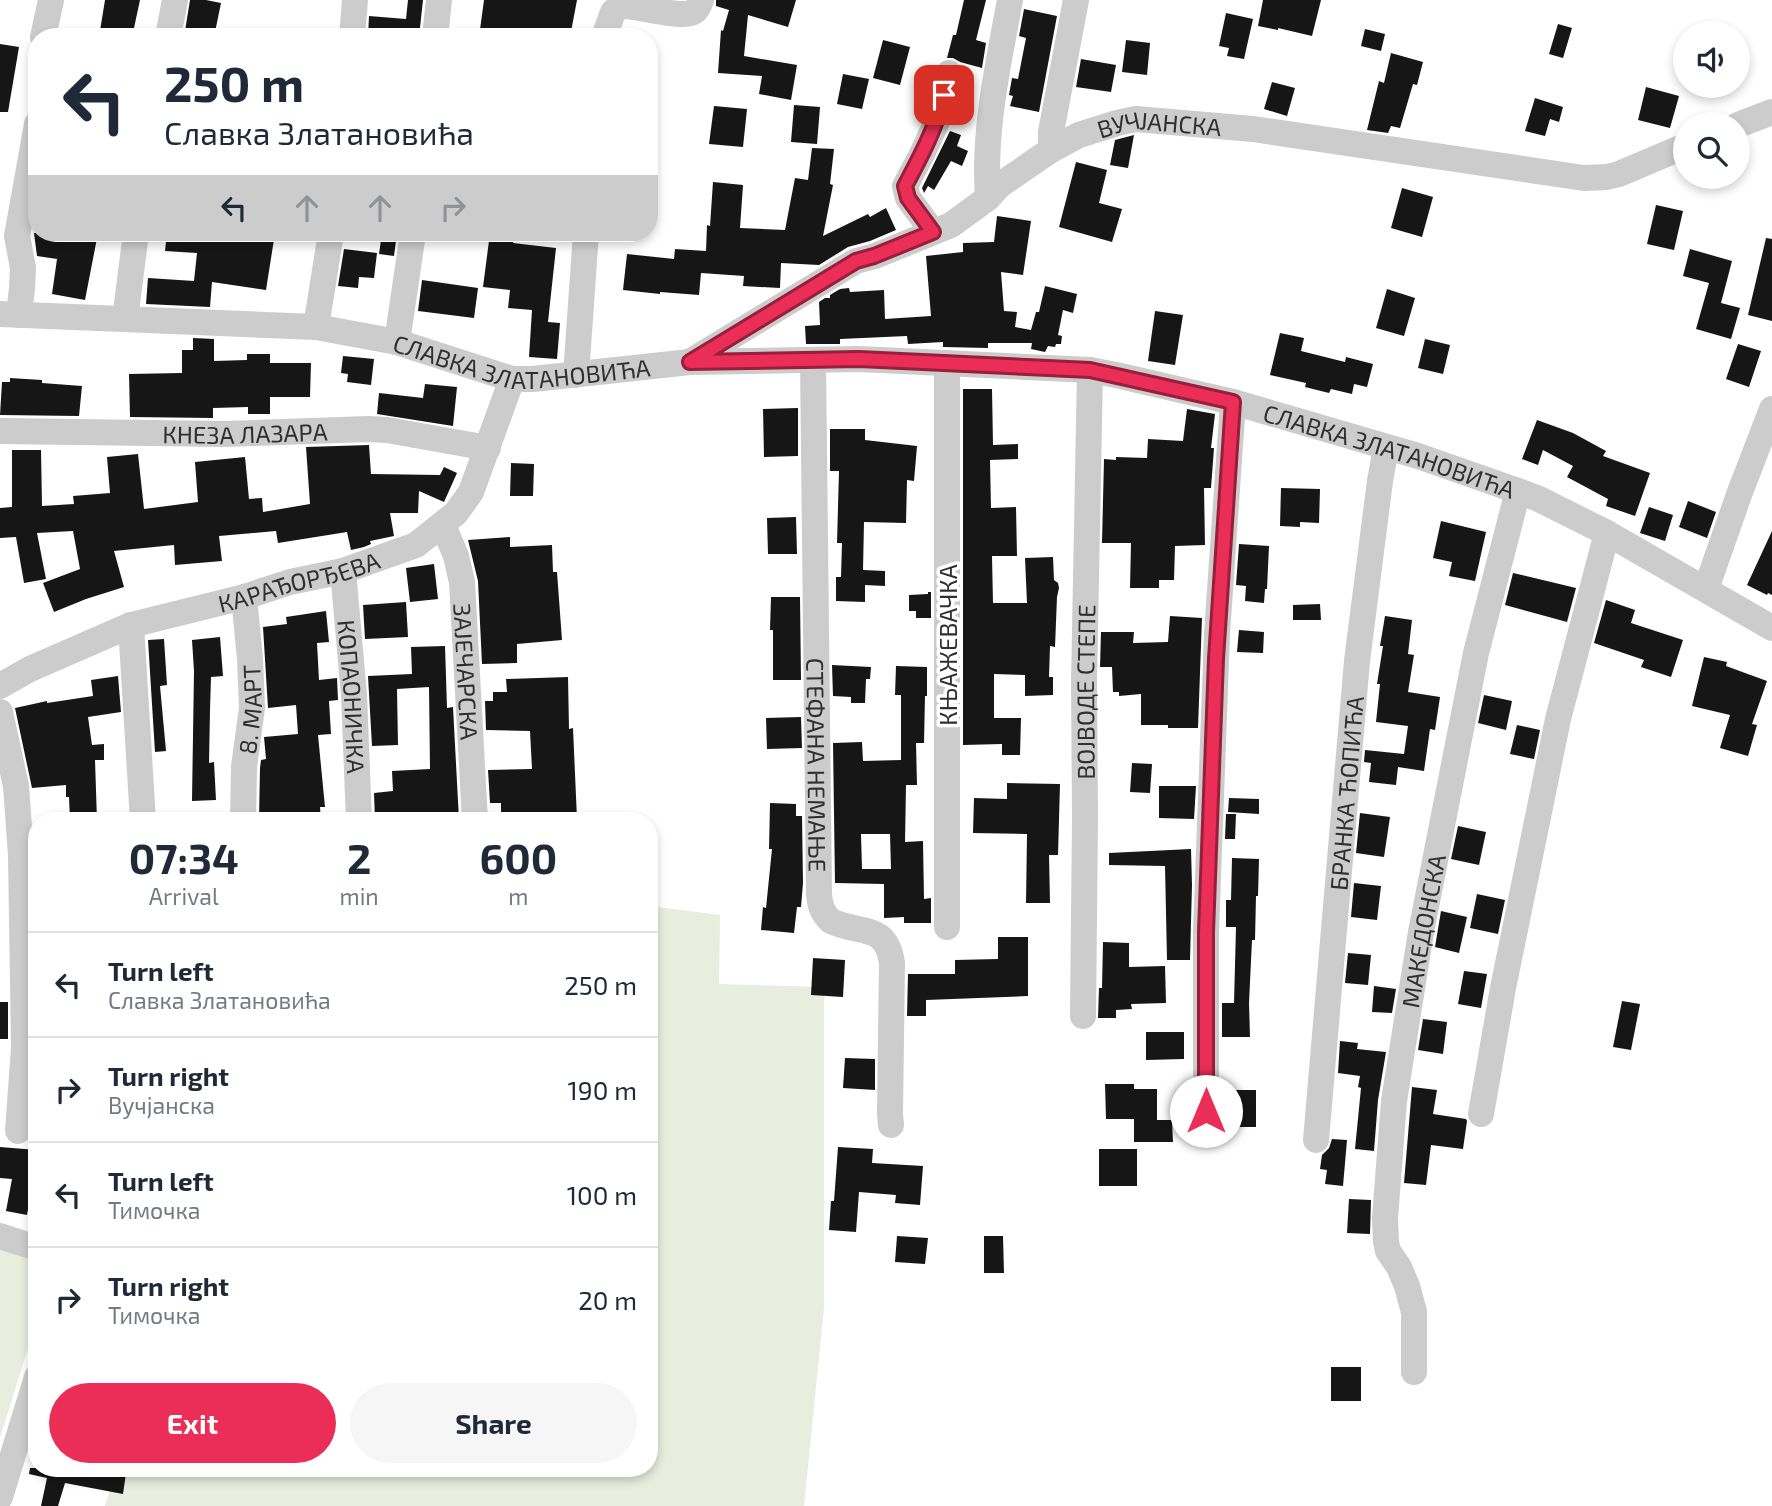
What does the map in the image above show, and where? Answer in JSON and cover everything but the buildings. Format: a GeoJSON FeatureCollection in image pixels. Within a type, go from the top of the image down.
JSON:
{"type":"FeatureCollection","features":[{"type":"Feature","properties":{"kind":"street"},"geometry":{"type":"LineString","coordinates":[[45,28],[51,0]]}},
{"type":"Feature","properties":{"kind":"street"},"geometry":{"type":"LineString","coordinates":[[170,28],[175,0]]}},
{"type":"Feature","properties":{"kind":"street"},"geometry":{"type":"LineString","coordinates":[[353,28],[355,0]]}},
{"type":"Feature","properties":{"kind":"street"},"geometry":{"type":"LineString","coordinates":[[436,28],[439,0]]}},
{"type":"Feature","properties":{"kind":"street"},"geometry":{"type":"LineString","coordinates":[[607,28],[613,12],[622,2],[687,14],[693,13],[701,0]]}},
{"type":"Feature","properties":{"kind":"street"},"geometry":{"type":"LineString","coordinates":[[988,198],[986,176],[989,123],[1010,0]]}},
{"type":"Feature","properties":{"kind":"street"},"geometry":{"type":"LineString","coordinates":[[1051,150],[1051,132],[1076,0]]}},
{"type":"Feature","properties":{"kind":"street"},"geometry":{"type":"LineString","coordinates":[[933,232],[908,198],[905,186],[939,117],[948,73]]}},
{"type":"Feature","properties":{"kind":"street"},"geometry":{"type":"LineString","coordinates":[[1750,120],[1772,112]]}},
{"type":"Feature","properties":{"kind":"street","name":"ВУЧЈАНСКА"},"geometry":{"type":"LineString","coordinates":[[690,362],[856,261],[951,225],[1051,150],[1079,135],[1136,118],[1252,129],[1584,177],[1619,174],[1673,151]]}},
{"type":"Feature","properties":{"kind":"street"},"geometry":{"type":"LineString","coordinates":[[10,315],[22,288],[23,268],[17,236],[28,174]]}},
{"type":"Feature","properties":{"kind":"street"},"geometry":{"type":"LineString","coordinates":[[125,319],[135,242]]}},
{"type":"Feature","properties":{"kind":"street"},"geometry":{"type":"LineString","coordinates":[[316,327],[330,242]]}},
{"type":"Feature","properties":{"kind":"street"},"geometry":{"type":"LineString","coordinates":[[397,342],[412,242]]}},
{"type":"Feature","properties":{"kind":"street"},"geometry":{"type":"LineString","coordinates":[[576,374],[585,242]]}},
{"type":"Feature","properties":{"kind":"street","name":"СЛАВКА ЗЛАТАНОВИЋА"},"geometry":{"type":"LineString","coordinates":[[10,315],[316,327],[397,342],[512,379],[690,362],[859,359],[1090,370],[1233,402],[1418,456],[1518,491],[1607,533],[1772,628]]}},
{"type":"Feature","properties":{"kind":"street","name":"СТЕФАНА НЕМАЊЕ"},"geometry":{"type":"LineString","coordinates":[[813,361],[820,906],[831,921],[880,936],[887,942],[891,952],[891,1125]]}},
{"type":"Feature","properties":{"kind":"street","name":"КЊАЖЕВАЧКА"},"geometry":{"type":"LineString","coordinates":[[947,363],[947,927]]}},
{"type":"Feature","properties":{"kind":"street","name":"ВОЈВОДЕ СТЕПЕ"},"geometry":{"type":"LineString","coordinates":[[1083,1016],[1084,682],[1090,370]]}},
{"type":"Feature","properties":{"kind":"street","name":"КАРАЂОРЂЕВА"},"geometry":{"type":"LineString","coordinates":[[0,686],[30,669],[131,625],[343,571],[416,545],[456,513],[471,492],[512,379]]}},
{"type":"Feature","properties":{"kind":"street"},"geometry":{"type":"LineString","coordinates":[[1206,1111],[1206,932],[1217,634],[1233,402]]}},
{"type":"Feature","properties":{"kind":"street"},"geometry":{"type":"LineString","coordinates":[[1706,589],[1772,410]]}},
{"type":"Feature","properties":{"kind":"street","name":"КНЕЗА ЛАЗАРА"},"geometry":{"type":"LineString","coordinates":[[0,431],[225,434],[368,429],[488,448]]}},
{"type":"Feature","properties":{"kind":"street","name":"БРАНКА ЋОПИЋА"},"geometry":{"type":"LineString","coordinates":[[1316,1139],[1357,661],[1386,448]]}},
{"type":"Feature","properties":{"kind":"street","name":"МАКЕДОНСКА"},"geometry":{"type":"LineString","coordinates":[[1414,1372],[1414,1312],[1399,1267],[1388,1251],[1384,1218],[1394,1101],[1421,932],[1476,653],[1518,491]]}},
{"type":"Feature","properties":{"kind":"street","name":"ЗАЈЕЧАРСКА"},"geometry":{"type":"LineString","coordinates":[[443,525],[456,556],[462,582],[475,812]]}},
{"type":"Feature","properties":{"kind":"street"},"geometry":{"type":"LineString","coordinates":[[1480,1114],[1558,719],[1607,533]]}},
{"type":"Feature","properties":{"kind":"street","name":"КОПАОНИЧКА"},"geometry":{"type":"LineString","coordinates":[[343,571],[354,695],[359,812]]}},
{"type":"Feature","properties":{"kind":"street","name":"8. МАРТ"},"geometry":{"type":"LineString","coordinates":[[243,812],[244,767],[251,708],[244,597]]}},
{"type":"Feature","properties":{"kind":"street"},"geometry":{"type":"LineString","coordinates":[[131,625],[142,812]]}},
{"type":"Feature","properties":{"kind":"street"},"geometry":{"type":"LineString","coordinates":[[0,712],[16,786],[21,855],[24,1048],[18,1131]]}},
{"type":"Feature","properties":{"kind":"street"},"geometry":{"type":"LineString","coordinates":[[0,1236],[28,1245]]}},
{"type":"Feature","properties":{"kind":"street"},"geometry":{"type":"LineString","coordinates":[[0,1497],[28,1406]]}},
{"type":"Feature","properties":{"kind":"green space"},"geometry":{"type":"Polygon","coordinates":[[[658,907],[720,915],[719,984],[824,987],[824,1308],[804,1506],[105,1506],[113,1477],[658,1477],[658,907]]]}},
{"type":"Feature","properties":{"kind":"green space"},"geometry":{"type":"Polygon","coordinates":[[[0,1249],[28,1258],[28,1348],[0,1438],[0,1249]]]}},
{"type":"Feature","properties":{"kind":"route"},"geometry":{"type":"LineString","coordinates":[[944,95],[939,117],[905,186],[908,198],[933,232],[856,261],[690,362],[859,359],[1090,370],[1233,402],[1216,659],[1206,932],[1206,1111]]}}]}
